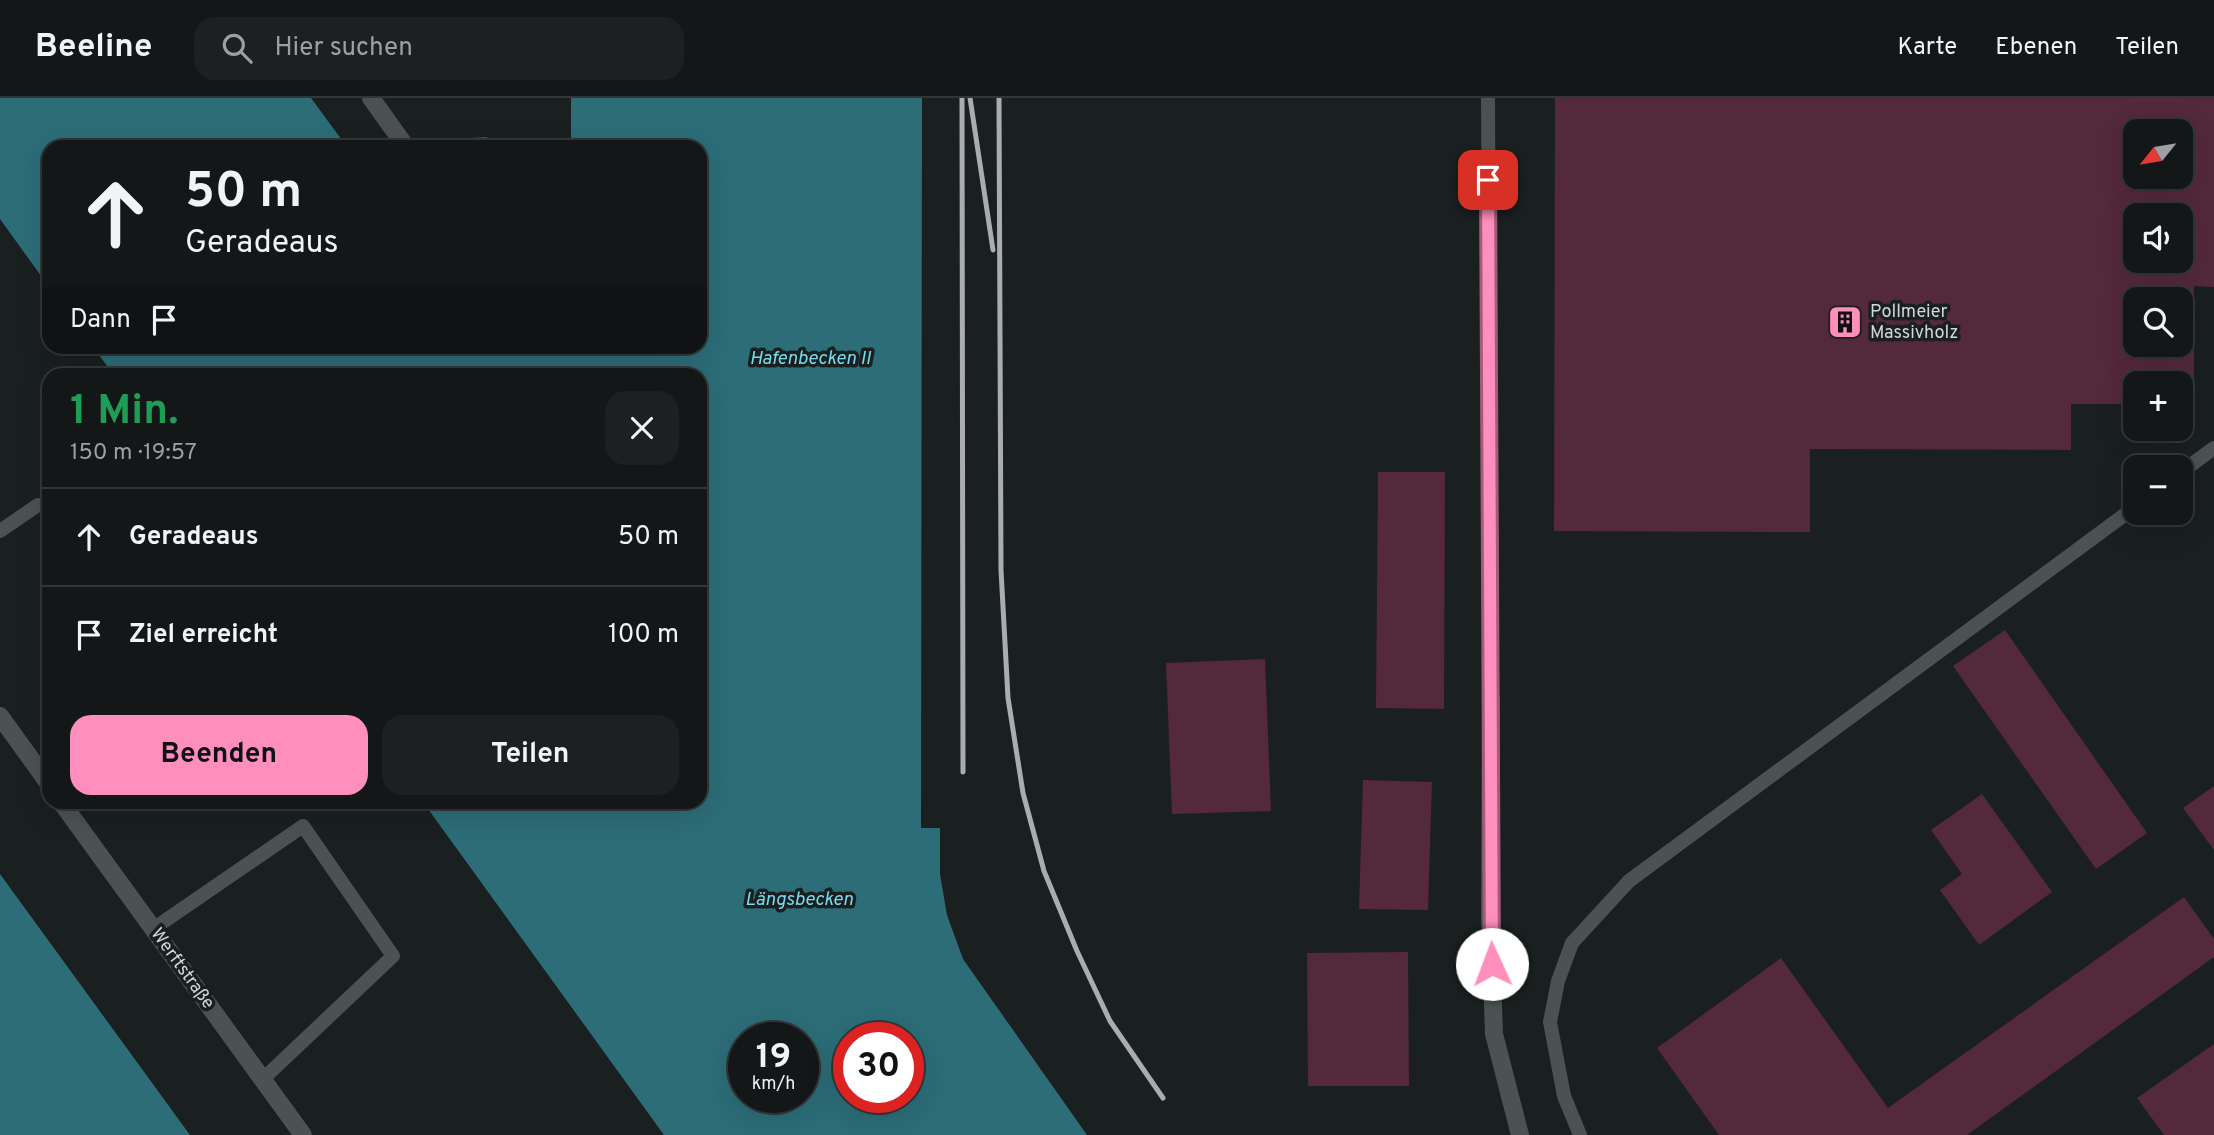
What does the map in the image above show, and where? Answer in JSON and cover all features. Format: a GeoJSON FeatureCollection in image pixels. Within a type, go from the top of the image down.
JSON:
{"type":"FeatureCollection","features":[{"type":"Feature","properties":{"kind":"street"},"geometry":{"type":"LineString","coordinates":[[370,98],[401,140]]}},
{"type":"Feature","properties":{"kind":"street"},"geometry":{"type":"LineString","coordinates":[[1491,698],[1490,917],[1494,1034],[1520,1135]]}},
{"type":"Feature","properties":{"kind":"street"},"geometry":{"type":"LineString","coordinates":[[0,716],[42,774]]}},
{"type":"Feature","properties":{"kind":"street","name":"Werftstraße"},"geometry":{"type":"LineString","coordinates":[[66,809],[303,1135]]}},
{"type":"Feature","properties":{"kind":"lane"},"geometry":{"type":"LineString","coordinates":[[1488,98],[1491,698]]}},
{"type":"Feature","properties":{"kind":"lane"},"geometry":{"type":"LineString","coordinates":[[2193,463],[2214,448]]}},
{"type":"Feature","properties":{"kind":"lane"},"geometry":{"type":"LineString","coordinates":[[0,531],[38,505]]}},
{"type":"Feature","properties":{"kind":"lane"},"geometry":{"type":"LineString","coordinates":[[1580,1135],[1564,1096],[1550,1022],[1558,981],[1572,943],[1629,881],[2123,516]]}},
{"type":"Feature","properties":{"kind":"lane"},"geometry":{"type":"LineString","coordinates":[[153,929],[303,826],[393,956],[263,1079]]}},
{"type":"Feature","properties":{"kind":"water"},"geometry":{"type":"Polygon","coordinates":[[[0,98],[311,98],[342,140],[42,140],[42,277],[0,219],[0,98]]]}},
{"type":"Feature","properties":{"kind":"water"},"geometry":{"type":"Polygon","coordinates":[[[571,98],[922,98],[921,828],[940,828],[940,874],[947,915],[963,959],[1087,1135],[664,1135],[428,809],[707,809],[707,368],[109,368],[98,354],[707,354],[707,140],[571,140],[571,98]]]}},
{"type":"Feature","properties":{"kind":"water"},"geometry":{"type":"Polygon","coordinates":[[[0,874],[190,1135],[0,1135],[0,874]]]}},
{"type":"Feature","properties":{"kind":"building","name":"Pollmeier Massivholz"},"geometry":{"type":"Polygon","coordinates":[[[1555,98],[2214,98],[2214,287],[2194,286],[2194,404],[2193,371],[2123,371],[2123,404],[2071,404],[2071,450],[1810,449],[1810,532],[1554,531],[1555,98]]]}},
{"type":"Feature","properties":{"kind":"building"},"geometry":{"type":"Polygon","coordinates":[[[1378,472],[1445,472],[1444,709],[1376,708],[1378,472]]]}},
{"type":"Feature","properties":{"kind":"building"},"geometry":{"type":"Polygon","coordinates":[[[2005,630],[2147,833],[2096,869],[1953,666],[2005,630]]]}},
{"type":"Feature","properties":{"kind":"building"},"geometry":{"type":"Polygon","coordinates":[[[1265,659],[1271,811],[1172,814],[1166,663],[1265,659]]]}},
{"type":"Feature","properties":{"kind":"building"},"geometry":{"type":"Polygon","coordinates":[[[1363,780],[1432,782],[1428,910],[1359,909],[1363,780]]]}},
{"type":"Feature","properties":{"kind":"building"},"geometry":{"type":"Polygon","coordinates":[[[2214,786],[2214,850],[2183,808],[2214,786]]]}},
{"type":"Feature","properties":{"kind":"building"},"geometry":{"type":"Polygon","coordinates":[[[1982,794],[2052,892],[1979,945],[1940,890],[1962,874],[1931,830],[1982,794]]]}},
{"type":"Feature","properties":{"kind":"building"},"geometry":{"type":"Polygon","coordinates":[[[2184,897],[2214,939],[2214,957],[1967,1135],[1719,1135],[1657,1048],[1781,958],[1888,1108],[2184,897]]]}},
{"type":"Feature","properties":{"kind":"building"},"geometry":{"type":"Polygon","coordinates":[[[1408,952],[1409,1086],[1308,1086],[1307,953],[1408,952]]]}},
{"type":"Feature","properties":{"kind":"building"},"geometry":{"type":"Polygon","coordinates":[[[2214,1044],[2214,1135],[2164,1135],[2137,1098],[2214,1044]]]}},
{"type":"Feature","properties":{"kind":"railway"},"geometry":{"type":"LineString","coordinates":[[962,98],[963,772]]}},
{"type":"Feature","properties":{"kind":"railway"},"geometry":{"type":"LineString","coordinates":[[970,98],[993,250]]}},
{"type":"Feature","properties":{"kind":"railway"},"geometry":{"type":"LineString","coordinates":[[999,98],[1001,570],[1008,698],[1023,793],[1044,871],[1077,951],[1110,1021],[1163,1098]]}},
{"type":"Feature","properties":{"kind":"place","name":"Pollmeier Massivholz"},"geometry":{"type":"Point","coordinates":[1845,322]}},
{"type":"Feature","properties":{"kind":"route"},"geometry":{"type":"LineString","coordinates":[[1488,180],[1492,964]]}},
{"type":"Feature","properties":{"kind":"water label","name":"Hafenbecken II"},"geometry":{"type":"Point","coordinates":[810,359]}},
{"type":"Feature","properties":{"kind":"water label","name":"Längsbecken"},"geometry":{"type":"Point","coordinates":[799,900]}}]}
